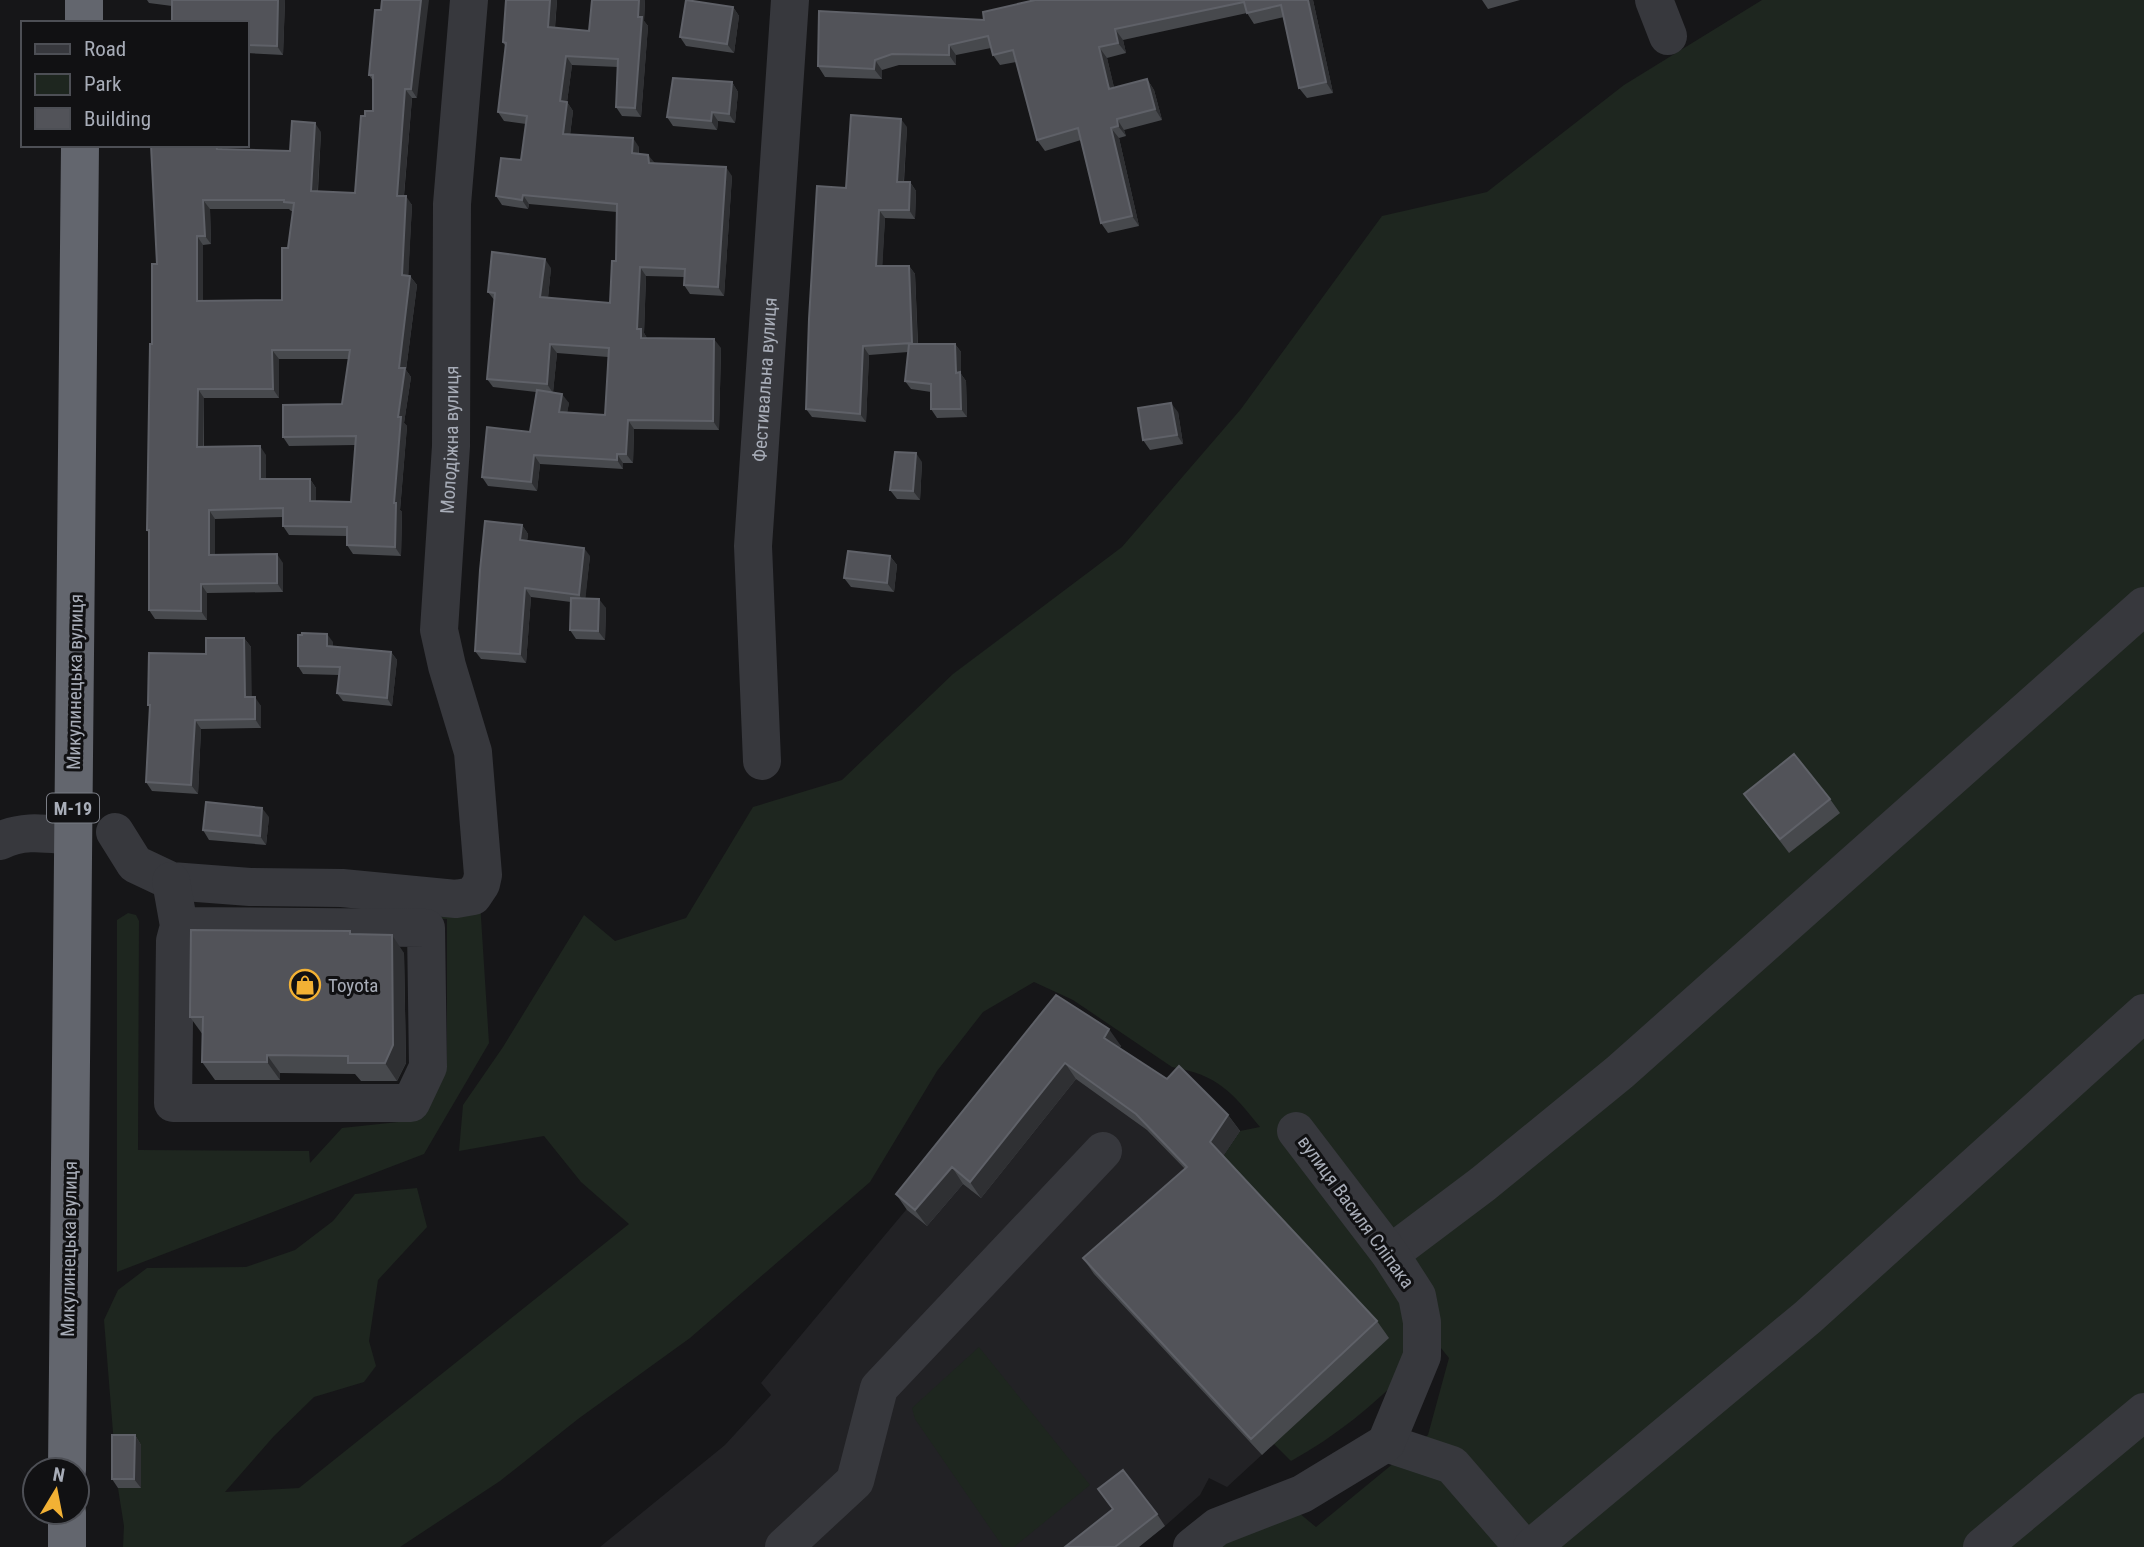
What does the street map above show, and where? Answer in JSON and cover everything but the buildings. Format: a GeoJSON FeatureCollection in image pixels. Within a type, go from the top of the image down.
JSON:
{"type":"FeatureCollection","features":[{"type":"Feature","properties":{"kind":"highway"},"geometry":{"type":"LineString","coordinates":[[83,21],[84,0]]}},
{"type":"Feature","properties":{"kind":"highway","name":"Микулинецька вулиця"},"geometry":{"type":"LineString","coordinates":[[67,1456],[80,147]]}},
{"type":"Feature","properties":{"kind":"highway"},"geometry":{"type":"LineString","coordinates":[[67,1526],[67,1547]]}},
{"type":"Feature","properties":{"kind":"street","name":"Молодіжна вулиця"},"geometry":{"type":"LineString","coordinates":[[171,881],[250,887],[342,888],[456,899],[473,895],[481,884],[483,875],[473,752],[439,630],[451,446],[453,204],[469,0]]}},
{"type":"Feature","properties":{"kind":"street","name":"Фестивальна вулиця"},"geometry":{"type":"LineString","coordinates":[[762,761],[753,546],[790,0]]}},
{"type":"Feature","properties":{"kind":"street"},"geometry":{"type":"LineString","coordinates":[[1654,0],[1668,36]]}},
{"type":"Feature","properties":{"kind":"street"},"geometry":{"type":"LineString","coordinates":[[1390,1254],[1483,1184],[1620,1072],[2144,606]]}},
{"type":"Feature","properties":{"kind":"street"},"geometry":{"type":"LineString","coordinates":[[115,832],[135,864],[171,881],[179,926],[176,940],[173,1103],[411,1103],[428,1067],[426,928],[179,926]]}},
{"type":"Feature","properties":{"kind":"street"},"geometry":{"type":"LineString","coordinates":[[0,841],[15,834],[26,833],[73,836]]}},
{"type":"Feature","properties":{"kind":"street"},"geometry":{"type":"LineString","coordinates":[[1532,1547],[1808,1317],[2144,1013]]}},
{"type":"Feature","properties":{"kind":"street","name":"вулиця Василя Сліпака"},"geometry":{"type":"LineString","coordinates":[[1296,1130],[1390,1254],[1417,1296],[1422,1322],[1422,1356],[1386,1443]]}},
{"type":"Feature","properties":{"kind":"street"},"geometry":{"type":"LineString","coordinates":[[784,1547],[855,1481],[879,1388],[1103,1151]]}},
{"type":"Feature","properties":{"kind":"street"},"geometry":{"type":"LineString","coordinates":[[1982,1547],[2144,1412]]}},
{"type":"Feature","properties":{"kind":"street"},"geometry":{"type":"LineString","coordinates":[[1192,1547],[1217,1527],[1302,1493],[1386,1443],[1452,1465],[1523,1547]]}},
{"type":"Feature","properties":{"kind":"shaded area"},"geometry":{"type":"Polygon","coordinates":[[[1115,1053],[1240,1131],[1222,1158],[1389,1338],[1227,1487],[1209,1478],[1200,1495],[1138,1547],[600,1547],[725,1445],[771,1395],[761,1383],[942,1167],[1115,1053]]]}},
{"type":"Feature","properties":{"kind":"green space"},"geometry":{"type":"Polygon","coordinates":[[[1762,0],[2144,0],[2144,1547],[1214,1547],[1299,1513],[1316,1527],[1428,1435],[1449,1358],[1407,1306],[1409,1369],[1354,1419],[1291,1461],[1274,1444],[1222,1158],[1240,1131],[1260,1127],[1232,1095],[1213,1080],[1172,1067],[1073,1000],[1034,982],[983,1012],[937,1071],[870,1182],[690,1338],[578,1419],[500,1481],[400,1547],[123,1547],[124,1526],[117,1482],[104,1320],[118,1290],[147,1268],[246,1267],[295,1250],[333,1221],[355,1194],[417,1188],[427,1227],[378,1280],[369,1341],[376,1366],[364,1382],[314,1397],[274,1436],[225,1492],[299,1488],[629,1224],[581,1182],[544,1136],[459,1151],[463,1105],[503,1047],[584,915],[615,941],[686,918],[753,807],[842,780],[953,674],[1122,547],[1241,409],[1382,216],[1487,192],[1624,85],[1762,0]]]}},
{"type":"Feature","properties":{"kind":"green space"},"geometry":{"type":"Polygon","coordinates":[[[480,902],[489,1043],[424,1154],[117,1272],[117,920],[128,913],[136,915],[139,921],[138,1150],[309,1151],[310,1163],[342,1128],[417,1120],[447,1067],[447,919],[408,918],[480,902]]]}},
{"type":"Feature","properties":{"kind":"green space"},"geometry":{"type":"Polygon","coordinates":[[[979,1347],[1090,1485],[1014,1547],[1003,1547],[915,1419],[912,1408],[979,1347]]]}},
{"type":"Feature","properties":{"kind":"place","name":"Toyota"},"geometry":{"type":"Point","coordinates":[305,985]}}]}
